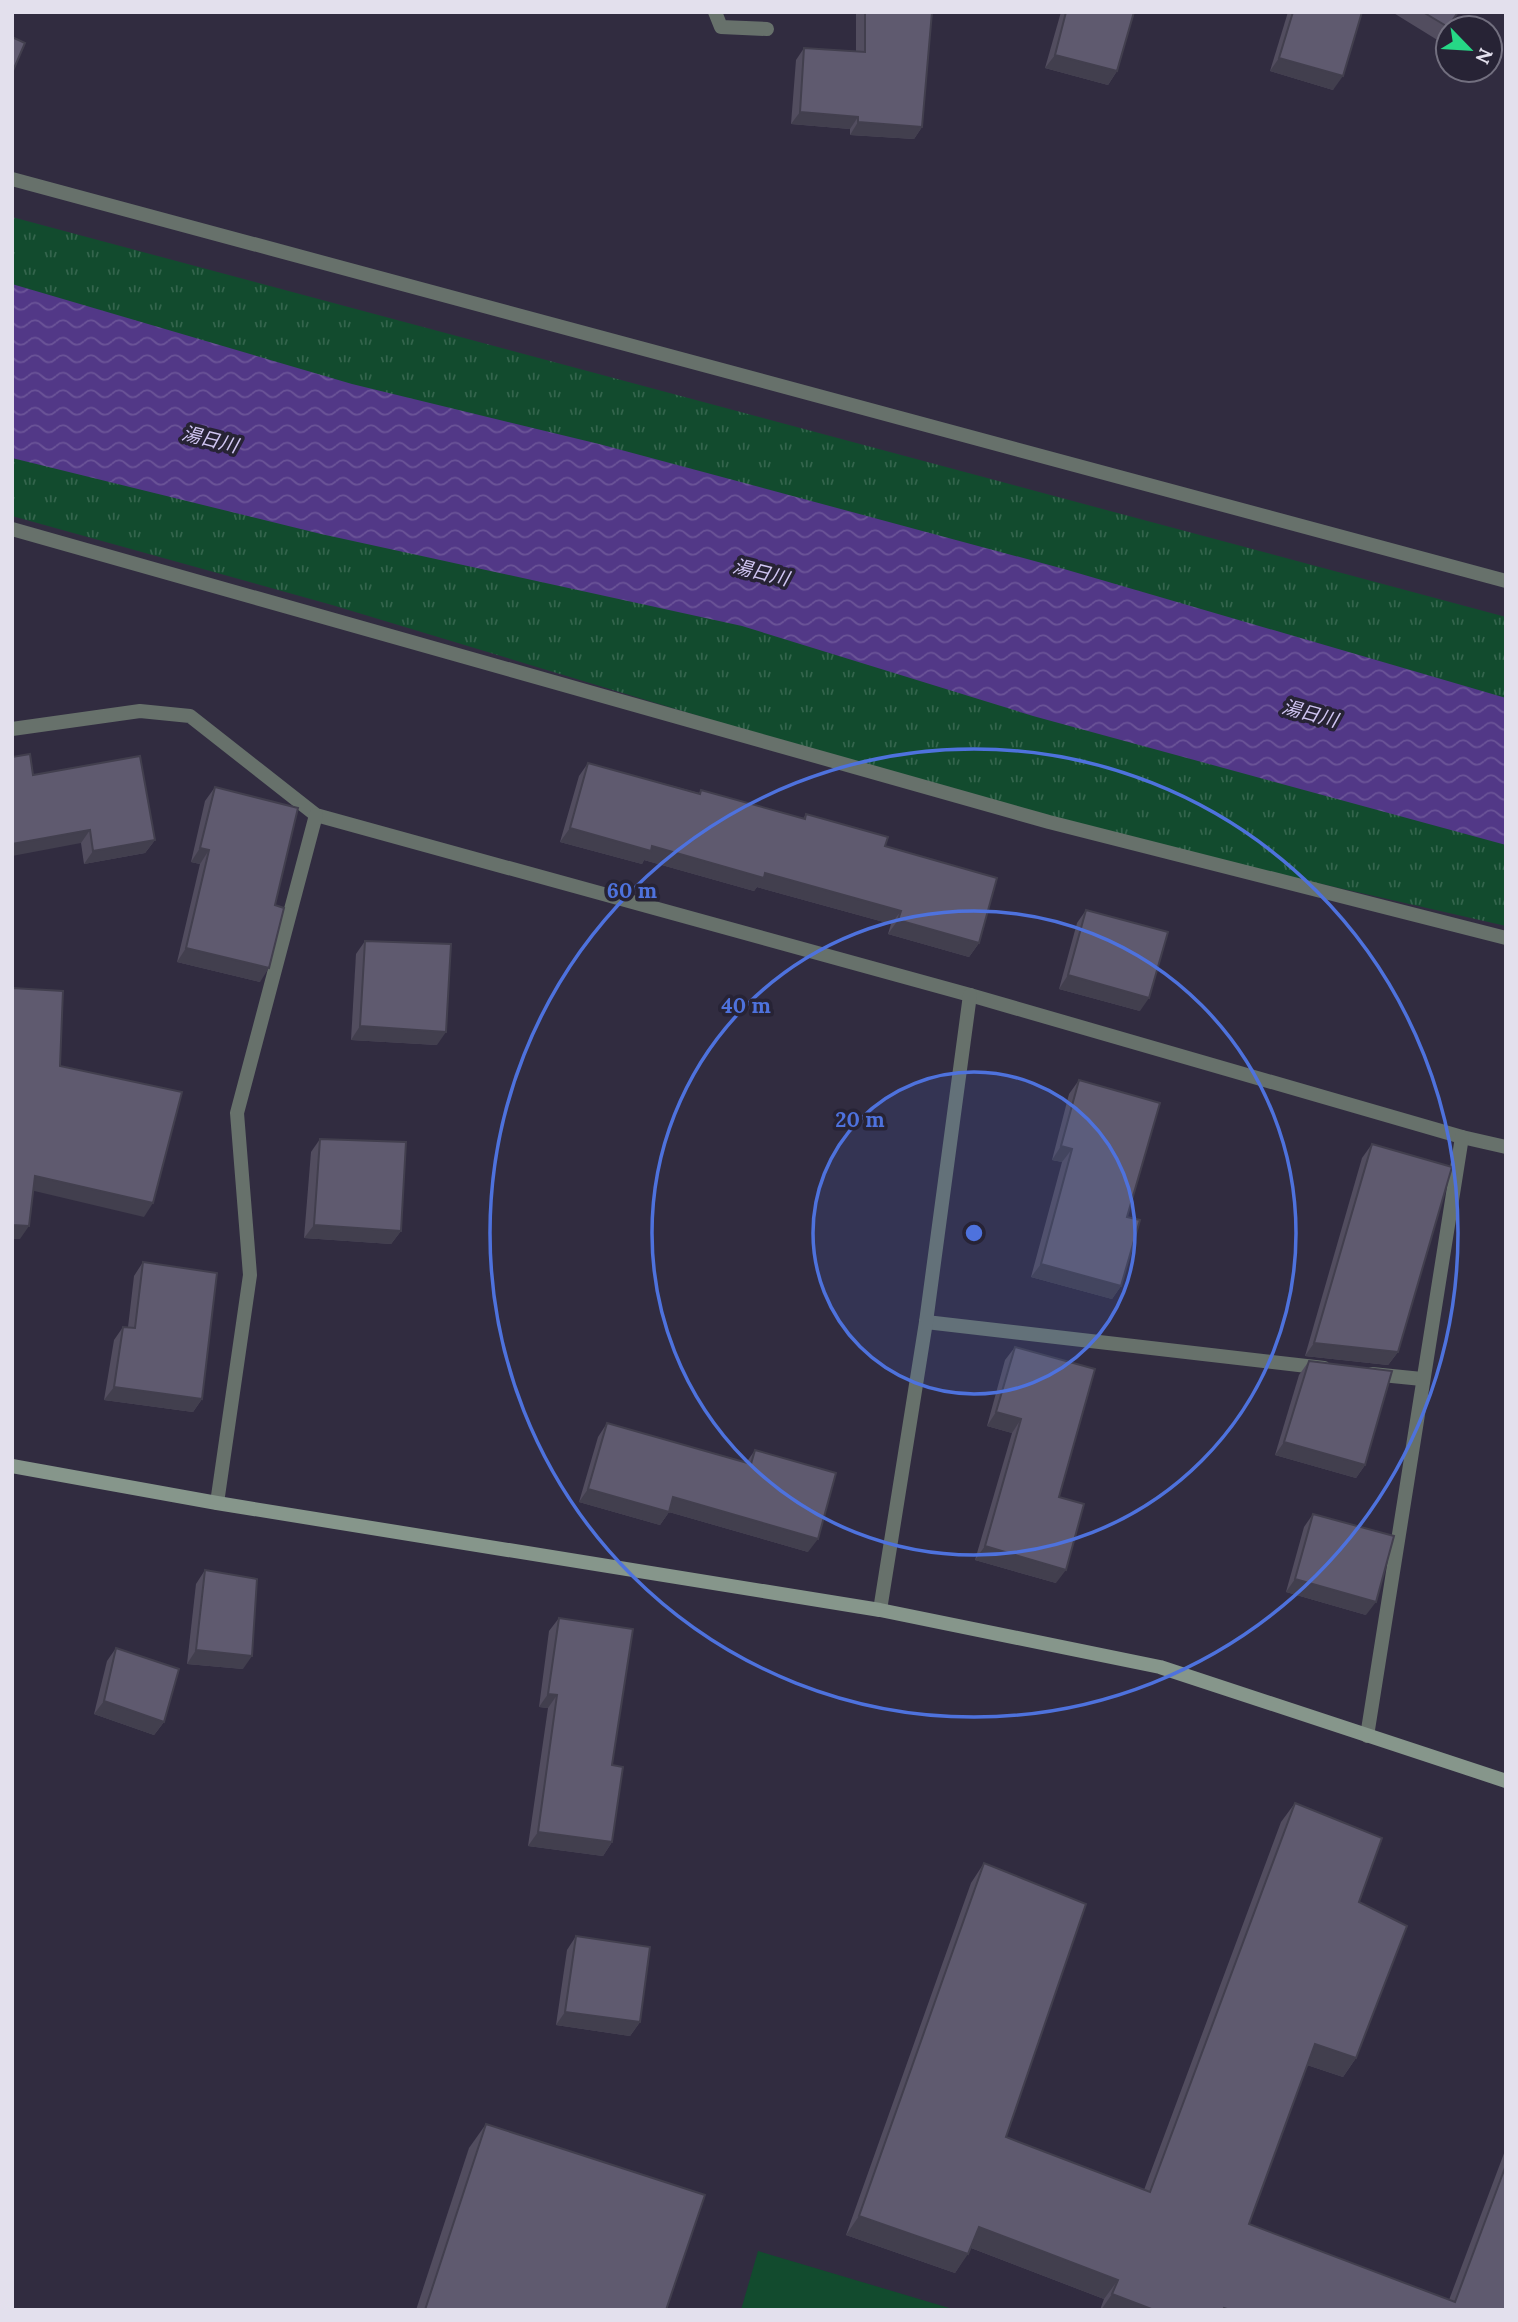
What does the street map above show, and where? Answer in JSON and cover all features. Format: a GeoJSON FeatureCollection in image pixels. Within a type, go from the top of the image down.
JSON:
{"type":"FeatureCollection","features":[{"type":"Feature","properties":{"kind":"street"},"geometry":{"type":"LineString","coordinates":[[715,12],[721,27],[766,29]]}},
{"type":"Feature","properties":{"kind":"street"},"geometry":{"type":"LineString","coordinates":[[12,179],[1506,581]]}},
{"type":"Feature","properties":{"kind":"street"},"geometry":{"type":"LineString","coordinates":[[12,529],[1036,818],[1506,938]]}},
{"type":"Feature","properties":{"kind":"street"},"geometry":{"type":"LineString","coordinates":[[12,729],[140,711],[190,716],[316,815],[970,995],[1462,1137],[1506,1147]]}},
{"type":"Feature","properties":{"kind":"street"},"geometry":{"type":"LineString","coordinates":[[217,1503],[250,1275],[237,1112],[316,815]]}},
{"type":"Feature","properties":{"kind":"street"},"geometry":{"type":"LineString","coordinates":[[880,1610],[926,1321],[970,995]]}},
{"type":"Feature","properties":{"kind":"street"},"geometry":{"type":"LineString","coordinates":[[1367,1736],[1462,1137]]}},
{"type":"Feature","properties":{"kind":"street"},"geometry":{"type":"LineString","coordinates":[[926,1321],[1422,1379]]}},
{"type":"Feature","properties":{"kind":"street"},"geometry":{"type":"LineString","coordinates":[[12,1466],[217,1503],[880,1610],[1160,1667],[1506,1781]]}},
{"type":"Feature","properties":{"kind":"green space"},"geometry":{"type":"Polygon","coordinates":[[[12,217],[1506,617],[1506,926],[1049,822],[332,605],[12,516],[12,217]]]}},
{"type":"Feature","properties":{"kind":"green space"},"geometry":{"type":"Polygon","coordinates":[[[758,2251],[956,2310],[741,2310],[758,2251]]]}},
{"type":"Feature","properties":{"kind":"water","name":"湯日川"},"geometry":{"type":"Polygon","coordinates":[[[12,284],[352,384],[599,444],[1064,569],[1506,698],[1506,845],[1033,716],[742,626],[321,534],[12,458],[12,284]]]}},
{"type":"Feature","properties":{"kind":"building"},"geometry":{"type":"Polygon","coordinates":[[[865,12],[932,12],[922,127],[858,122],[858,117],[800,112],[804,48],[865,52],[865,12]]]}},
{"type":"Feature","properties":{"kind":"building"},"geometry":{"type":"Polygon","coordinates":[[[1066,12],[1134,12],[1117,71],[1055,55],[1066,12]]]}},
{"type":"Feature","properties":{"kind":"building"},"geometry":{"type":"Polygon","coordinates":[[[1293,12],[1362,12],[1343,76],[1279,58],[1293,12]]]}},
{"type":"Feature","properties":{"kind":"building"},"geometry":{"type":"Polygon","coordinates":[[[1423,12],[1458,12],[1434,14],[1434,19],[1423,12]]]}},
{"type":"Feature","properties":{"kind":"building"},"geometry":{"type":"Polygon","coordinates":[[[12,37],[25,43],[12,73],[12,37]]]}},
{"type":"Feature","properties":{"kind":"building"},"geometry":{"type":"Polygon","coordinates":[[[30,754],[33,775],[140,756],[155,840],[93,851],[90,830],[12,844],[12,757],[30,754]]]}},
{"type":"Feature","properties":{"kind":"building"},"geometry":{"type":"Polygon","coordinates":[[[588,763],[700,794],[701,790],[805,819],[806,814],[888,837],[885,846],[997,878],[979,943],[898,920],[901,911],[765,873],[764,878],[652,846],[651,851],[570,828],[588,763]]]}},
{"type":"Feature","properties":{"kind":"building"},"geometry":{"type":"Polygon","coordinates":[[[215,787],[298,808],[275,905],[284,908],[269,968],[186,948],[209,850],[200,848],[215,787]]]}},
{"type":"Feature","properties":{"kind":"building"},"geometry":{"type":"Polygon","coordinates":[[[1086,910],[1168,932],[1149,998],[1068,975],[1086,910]]]}},
{"type":"Feature","properties":{"kind":"building"},"geometry":{"type":"Polygon","coordinates":[[[365,941],[451,944],[446,1032],[360,1026],[365,941]]]}},
{"type":"Feature","properties":{"kind":"building"},"geometry":{"type":"Polygon","coordinates":[[[12,988],[63,991],[60,1066],[182,1092],[153,1203],[35,1176],[29,1226],[12,1225],[12,988]]]}},
{"type":"Feature","properties":{"kind":"building"},"geometry":{"type":"Polygon","coordinates":[[[1079,1080],[1160,1103],[1127,1217],[1140,1220],[1121,1286],[1041,1264],[1072,1149],[1061,1146],[1079,1080]]]}},
{"type":"Feature","properties":{"kind":"building"},"geometry":{"type":"Polygon","coordinates":[[[320,1139],[406,1142],[401,1231],[314,1225],[320,1139]]]}},
{"type":"Feature","properties":{"kind":"building"},"geometry":{"type":"Polygon","coordinates":[[[1372,1144],[1452,1167],[1398,1352],[1314,1343],[1372,1144]]]}},
{"type":"Feature","properties":{"kind":"building"},"geometry":{"type":"Polygon","coordinates":[[[143,1262],[217,1273],[202,1399],[114,1387],[123,1327],[135,1328],[143,1262]]]}},
{"type":"Feature","properties":{"kind":"building"},"geometry":{"type":"Polygon","coordinates":[[[1015,1347],[1095,1369],[1059,1497],[1084,1504],[1066,1570],[985,1546],[1021,1419],[996,1412],[1015,1347]]]}},
{"type":"Feature","properties":{"kind":"building"},"geometry":{"type":"Polygon","coordinates":[[[1309,1361],[1392,1371],[1365,1465],[1284,1442],[1309,1361]]]}},
{"type":"Feature","properties":{"kind":"building"},"geometry":{"type":"Polygon","coordinates":[[[607,1423],[751,1464],[755,1450],[836,1473],[818,1539],[673,1497],[669,1512],[588,1489],[607,1423]]]}},
{"type":"Feature","properties":{"kind":"building"},"geometry":{"type":"Polygon","coordinates":[[[1313,1514],[1394,1536],[1376,1602],[1295,1579],[1313,1514]]]}},
{"type":"Feature","properties":{"kind":"building"},"geometry":{"type":"Polygon","coordinates":[[[205,1570],[257,1579],[252,1656],[196,1650],[205,1570]]]}},
{"type":"Feature","properties":{"kind":"building"},"geometry":{"type":"Polygon","coordinates":[[[559,1618],[633,1629],[612,1765],[623,1767],[612,1842],[538,1832],[557,1695],[548,1694],[559,1618]]]}},
{"type":"Feature","properties":{"kind":"building"},"geometry":{"type":"Polygon","coordinates":[[[116,1648],[179,1669],[164,1722],[104,1701],[116,1648]]]}},
{"type":"Feature","properties":{"kind":"building"},"geometry":{"type":"Polygon","coordinates":[[[1295,1803],[1382,1838],[1359,1902],[1407,1926],[1356,2058],[1315,2044],[1249,2224],[1455,2302],[1506,2165],[1506,2310],[1154,2310],[1112,2294],[1118,2280],[979,2227],[968,2254],[859,2216],[984,1863],[1086,1904],[1006,2137],[1150,2192],[1295,1803]]]}},
{"type":"Feature","properties":{"kind":"building"},"geometry":{"type":"Polygon","coordinates":[[[576,1936],[650,1947],[640,2022],[565,2012],[576,1936]]]}},
{"type":"Feature","properties":{"kind":"building"},"geometry":{"type":"Polygon","coordinates":[[[486,2124],[705,2195],[666,2310],[425,2310],[486,2124]]]}}]}
